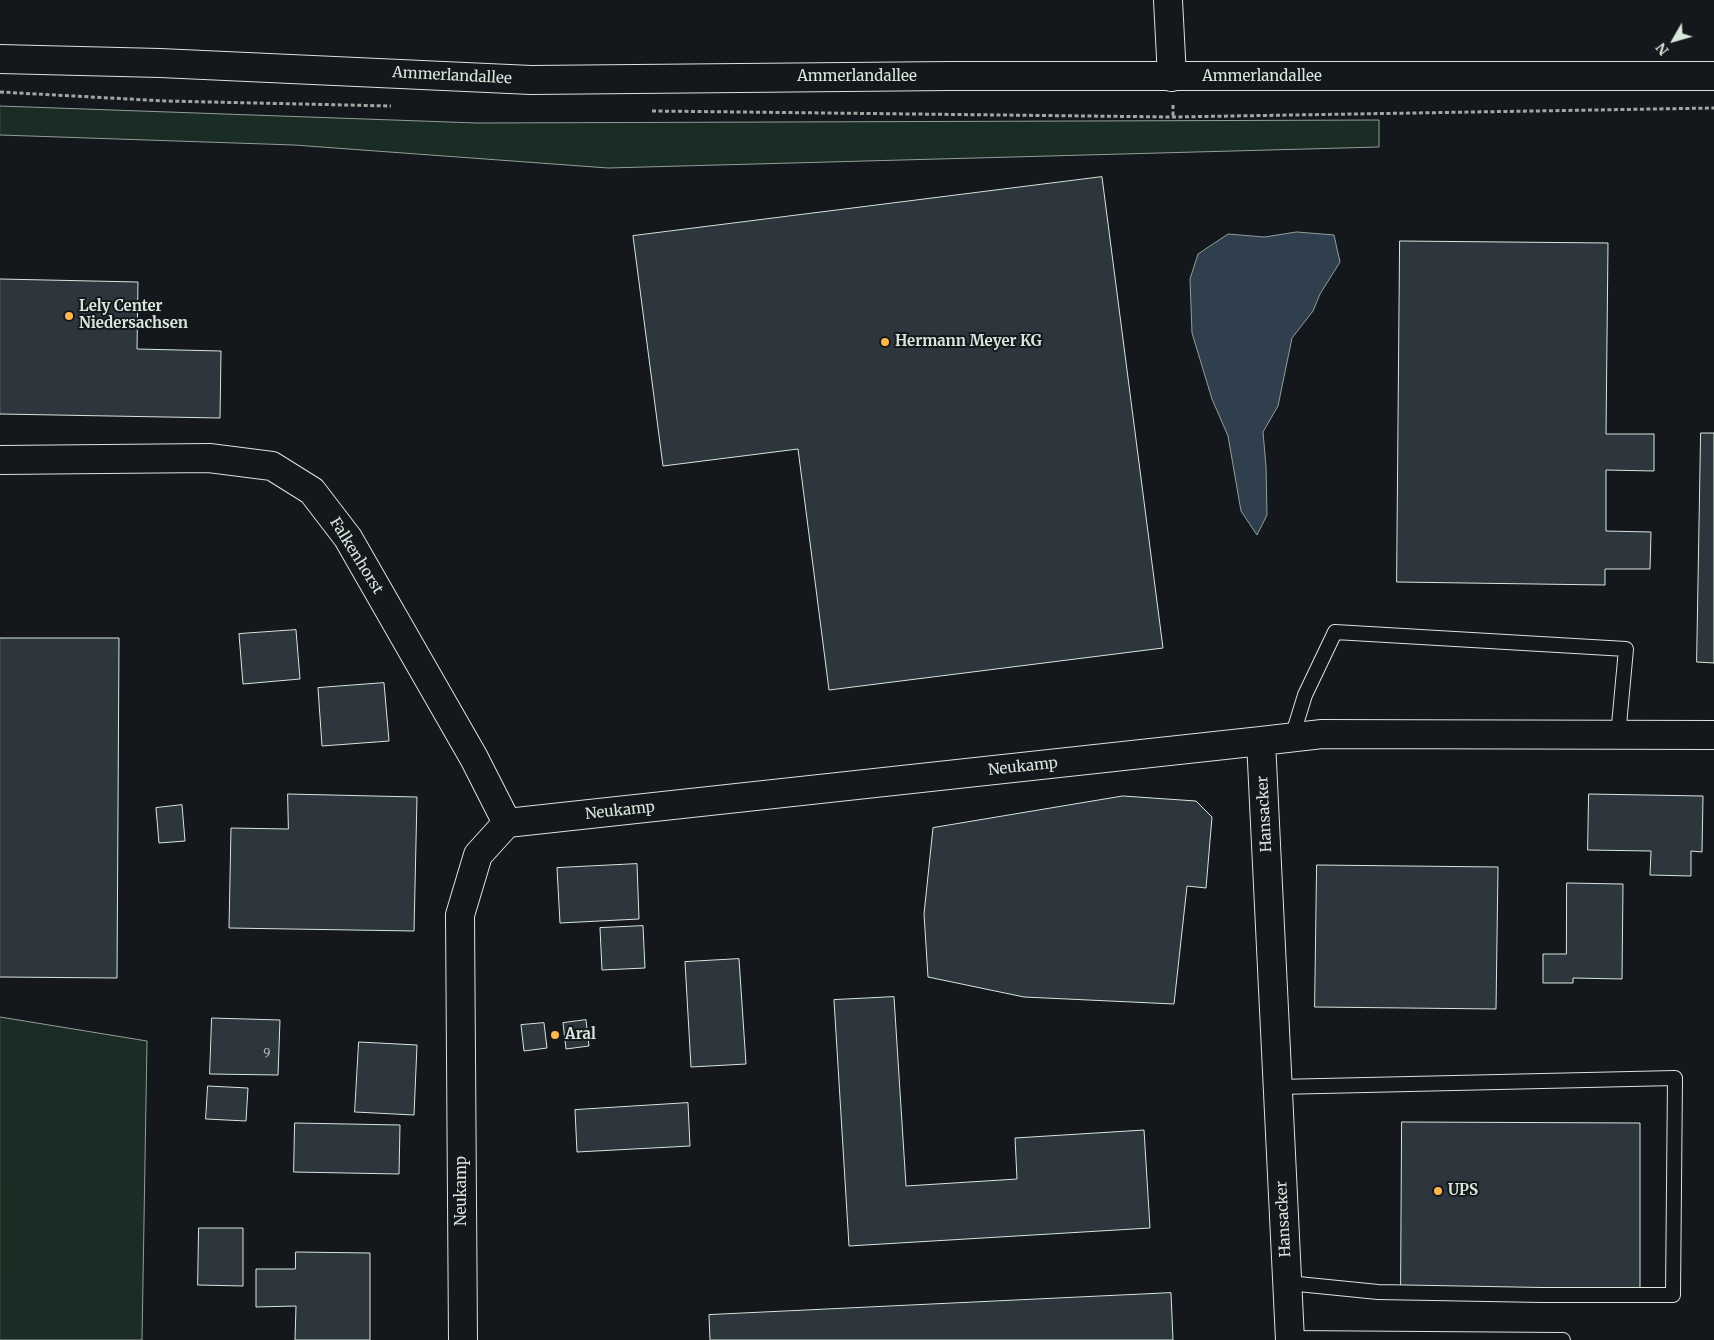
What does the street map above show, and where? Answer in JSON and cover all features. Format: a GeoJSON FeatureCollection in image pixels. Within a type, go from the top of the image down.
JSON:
{"type":"FeatureCollection","features":[{"type":"Feature","properties":{"kind":"street"},"geometry":{"type":"LineString","coordinates":[[1168,0],[1172,77]]}},
{"type":"Feature","properties":{"kind":"street","name":"Ammerlandallee"},"geometry":{"type":"LineString","coordinates":[[0,58],[170,63],[531,80],[950,76],[1714,76]]}},
{"type":"Feature","properties":{"kind":"street","name":"Falkenhorst"},"geometry":{"type":"LineString","coordinates":[[0,460],[209,458],[272,466],[312,491],[348,538],[474,758],[507,823]]}},
{"type":"Feature","properties":{"kind":"street"},"geometry":{"type":"LineString","coordinates":[[1261,741],[1322,734],[1714,736]]}},
{"type":"Feature","properties":{"kind":"street","name":"Neukamp"},"geometry":{"type":"LineString","coordinates":[[463,1340],[460,915],[478,855],[507,823],[1261,741]]}},
{"type":"Feature","properties":{"kind":"street","name":"Hansacker"},"geometry":{"type":"LineString","coordinates":[[1261,741],[1290,1339]]}},
{"type":"Feature","properties":{"kind":"lane"},"geometry":{"type":"LineString","coordinates":[[1292,737],[1305,695],[1335,632],[1626,649],[1618,736]]}},
{"type":"Feature","properties":{"kind":"lane"},"geometry":{"type":"LineString","coordinates":[[1278,1087],[1674,1078],[1674,1295],[1378,1292],[1288,1283]]}},
{"type":"Feature","properties":{"kind":"lane"},"geometry":{"type":"LineString","coordinates":[[1290,1339],[1563,1340]]}},
{"type":"Feature","properties":{"kind":"path"},"geometry":{"type":"LineString","coordinates":[[0,92],[165,101],[394,106]]}},
{"type":"Feature","properties":{"kind":"path"},"geometry":{"type":"LineString","coordinates":[[643,111],[1173,117],[1714,108]]}},
{"type":"Feature","properties":{"kind":"green space"},"geometry":{"type":"Polygon","coordinates":[[[0,106],[477,123],[1379,120],[1379,147],[608,168],[294,145],[0,135],[0,106]]]}},
{"type":"Feature","properties":{"kind":"green space"},"geometry":{"type":"Polygon","coordinates":[[[0,1017],[147,1041],[142,1340],[0,1340],[0,1017]]]}},
{"type":"Feature","properties":{"kind":"water"},"geometry":{"type":"Polygon","coordinates":[[[1297,232],[1334,235],[1340,262],[1320,294],[1313,311],[1292,338],[1278,406],[1263,432],[1267,515],[1257,535],[1241,511],[1228,436],[1212,399],[1192,333],[1190,279],[1198,254],[1228,234],[1264,237],[1297,232]]]}},
{"type":"Feature","properties":{"kind":"building","name":"Hermann Meyer KG"},"geometry":{"type":"Polygon","coordinates":[[[1102,177],[1163,648],[829,690],[798,449],[663,466],[633,236],[1102,177]]]}},
{"type":"Feature","properties":{"kind":"building"},"geometry":{"type":"Polygon","coordinates":[[[1400,241],[1608,243],[1606,434],[1654,434],[1654,471],[1606,470],[1606,531],[1651,532],[1650,569],[1605,569],[1605,585],[1397,582],[1400,241]]]}},
{"type":"Feature","properties":{"kind":"building","name":"Lely Center Niedersachsen"},"geometry":{"type":"Polygon","coordinates":[[[0,279],[138,282],[137,349],[221,351],[220,418],[0,414],[0,279]]]}},
{"type":"Feature","properties":{"kind":"building"},"geometry":{"type":"Polygon","coordinates":[[[1701,433],[1714,433],[1714,663],[1697,662],[1701,433]]]}},
{"type":"Feature","properties":{"kind":"building"},"geometry":{"type":"Polygon","coordinates":[[[296,630],[300,679],[243,684],[239,634],[296,630]]]}},
{"type":"Feature","properties":{"kind":"building"},"geometry":{"type":"Polygon","coordinates":[[[0,638],[119,638],[117,978],[0,977],[0,638]]]}},
{"type":"Feature","properties":{"kind":"building"},"geometry":{"type":"Polygon","coordinates":[[[384,683],[389,741],[322,746],[318,688],[384,683]]]}},
{"type":"Feature","properties":{"kind":"building"},"geometry":{"type":"Polygon","coordinates":[[[288,794],[417,797],[414,931],[229,928],[231,828],[288,829],[288,794]]]}},
{"type":"Feature","properties":{"kind":"building"},"geometry":{"type":"Polygon","coordinates":[[[1589,794],[1703,796],[1702,852],[1691,851],[1691,876],[1650,875],[1651,851],[1588,850],[1589,794]]]}},
{"type":"Feature","properties":{"kind":"building"},"geometry":{"type":"Polygon","coordinates":[[[1123,796],[1196,801],[1212,817],[1206,888],[1187,886],[1174,1004],[1024,997],[928,977],[924,914],[933,828],[1123,796]]]}},
{"type":"Feature","properties":{"kind":"building"},"geometry":{"type":"Polygon","coordinates":[[[182,805],[185,841],[159,843],[156,808],[182,805]]]}},
{"type":"Feature","properties":{"kind":"building"},"geometry":{"type":"Polygon","coordinates":[[[637,864],[639,919],[560,923],[557,868],[637,864]]]}},
{"type":"Feature","properties":{"kind":"building"},"geometry":{"type":"Polygon","coordinates":[[[1317,865],[1498,867],[1496,1009],[1315,1007],[1317,865]]]}},
{"type":"Feature","properties":{"kind":"building"},"geometry":{"type":"Polygon","coordinates":[[[1567,883],[1623,884],[1622,979],[1573,978],[1573,983],[1543,983],[1543,954],[1566,954],[1567,883]]]}},
{"type":"Feature","properties":{"kind":"building"},"geometry":{"type":"Polygon","coordinates":[[[643,926],[645,968],[602,970],[600,928],[643,926]]]}},
{"type":"Feature","properties":{"kind":"building"},"geometry":{"type":"Polygon","coordinates":[[[739,959],[746,1064],[691,1067],[685,962],[739,959]]]}},
{"type":"Feature","properties":{"kind":"building"},"geometry":{"type":"Polygon","coordinates":[[[894,997],[906,1186],[1017,1179],[1015,1138],[1144,1130],[1150,1228],[849,1246],[834,1000],[894,997]]]}},
{"type":"Feature","properties":{"kind":"building"},"geometry":{"type":"Polygon","coordinates":[[[212,1018],[280,1020],[278,1075],[210,1074],[212,1018]]]}},
{"type":"Feature","properties":{"kind":"building"},"geometry":{"type":"Polygon","coordinates":[[[586,1020],[589,1046],[566,1049],[563,1023],[586,1020]]]}},
{"type":"Feature","properties":{"kind":"building"},"geometry":{"type":"Polygon","coordinates":[[[544,1023],[547,1048],[524,1051],[521,1025],[544,1023]]]}},
{"type":"Feature","properties":{"kind":"building"},"geometry":{"type":"Polygon","coordinates":[[[359,1042],[417,1045],[414,1115],[355,1112],[359,1042]]]}},
{"type":"Feature","properties":{"kind":"building"},"geometry":{"type":"Polygon","coordinates":[[[208,1086],[248,1088],[246,1121],[206,1119],[208,1086]]]}},
{"type":"Feature","properties":{"kind":"building"},"geometry":{"type":"Polygon","coordinates":[[[688,1103],[690,1146],[577,1152],[575,1110],[688,1103]]]}},
{"type":"Feature","properties":{"kind":"building"},"geometry":{"type":"Polygon","coordinates":[[[1402,1122],[1640,1123],[1640,1288],[1401,1287],[1402,1122]]]}},
{"type":"Feature","properties":{"kind":"building"},"geometry":{"type":"Polygon","coordinates":[[[295,1123],[400,1125],[399,1174],[294,1172],[295,1123]]]}},
{"type":"Feature","properties":{"kind":"building"},"geometry":{"type":"Polygon","coordinates":[[[199,1228],[243,1228],[243,1286],[198,1285],[199,1228]]]}},
{"type":"Feature","properties":{"kind":"building"},"geometry":{"type":"Polygon","coordinates":[[[296,1252],[370,1253],[370,1340],[295,1340],[296,1306],[256,1307],[256,1269],[295,1269],[296,1252]]]}},
{"type":"Feature","properties":{"kind":"building"},"geometry":{"type":"Polygon","coordinates":[[[1171,1293],[1173,1340],[710,1340],[709,1315],[1171,1293]]]}},
{"type":"Feature","properties":{"kind":"place","name":"Lely Center Niedersachsen"},"geometry":{"type":"Point","coordinates":[69,316]}},
{"type":"Feature","properties":{"kind":"place","name":"Hermann Meyer KG"},"geometry":{"type":"Point","coordinates":[885,342]}},
{"type":"Feature","properties":{"kind":"place","name":"Aral"},"geometry":{"type":"Point","coordinates":[555,1035]}},
{"type":"Feature","properties":{"kind":"place","name":"UPS"},"geometry":{"type":"Point","coordinates":[1438,1191]}}]}
